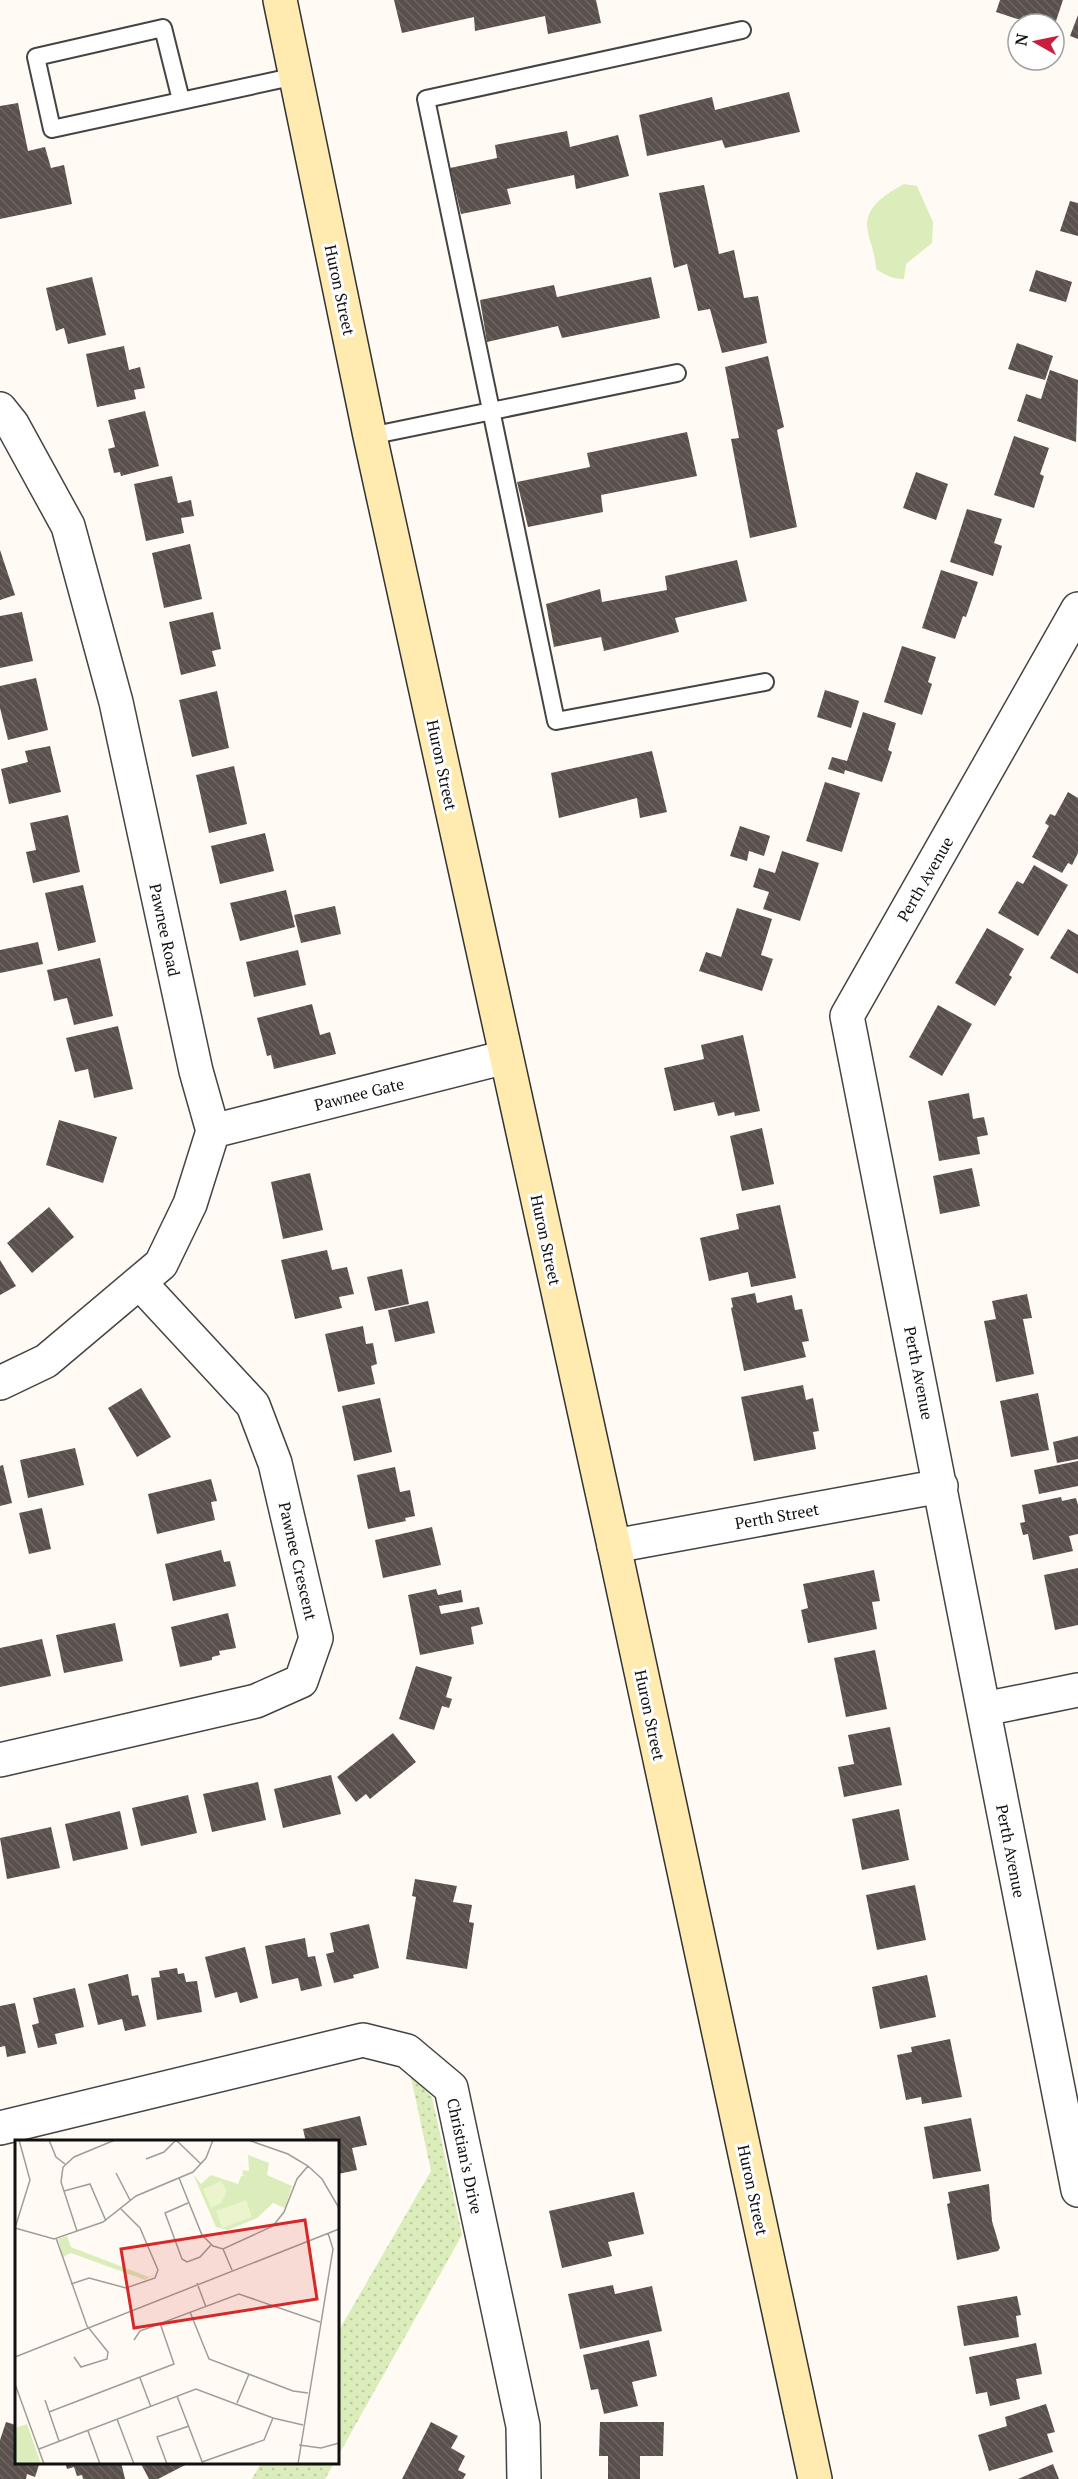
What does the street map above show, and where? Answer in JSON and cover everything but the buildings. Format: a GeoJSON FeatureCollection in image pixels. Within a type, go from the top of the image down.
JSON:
{"type":"FeatureCollection","features":[{"type":"Feature","properties":{"kind":"main road","name":"Huron Street"},"geometry":{"type":"LineString","coordinates":[[280,0],[370,436],[614,1546],[815,2479]]}},
{"type":"Feature","properties":{"kind":"street","name":"Pawnee Road"},"geometry":{"type":"LineString","coordinates":[[0,409],[12,424],[68,526],[116,702],[196,1071],[213,1131]]}},
{"type":"Feature","properties":{"kind":"street","name":"Perth Avenue"},"geometry":{"type":"LineString","coordinates":[[1078,609],[847,1016],[984,1709],[1071,2121],[1078,2190]]}},
{"type":"Feature","properties":{"kind":"street","name":"Pawnee Gate"},"geometry":{"type":"LineString","coordinates":[[213,1131],[506,1057]]}},
{"type":"Feature","properties":{"kind":"street"},"geometry":{"type":"LineString","coordinates":[[0,1383],[46,1361],[161,1264],[190,1204],[213,1131]]}},
{"type":"Feature","properties":{"kind":"street","name":"Pawnee Crescent"},"geometry":{"type":"LineString","coordinates":[[0,1760],[256,1701],[302,1681],[316,1638],[275,1463],[253,1405],[140,1283]]}},
{"type":"Feature","properties":{"kind":"street","name":"Perth Street"},"geometry":{"type":"LineString","coordinates":[[614,1546],[941,1486]]}},
{"type":"Feature","properties":{"kind":"street"},"geometry":{"type":"LineString","coordinates":[[984,1709],[1078,1690]]}},
{"type":"Feature","properties":{"kind":"street","name":"Christian's Drive"},"geometry":{"type":"LineString","coordinates":[[17,2131],[363,2040],[407,2051],[451,2088],[523,2426],[524,2479]]}},
{"type":"Feature","properties":{"kind":"lane"},"geometry":{"type":"LineString","coordinates":[[181,100],[163,28],[36,57],[52,129],[296,76]]}},
{"type":"Feature","properties":{"kind":"lane"},"geometry":{"type":"LineString","coordinates":[[742,30],[426,99],[556,722],[765,682]]}},
{"type":"Feature","properties":{"kind":"lane"},"geometry":{"type":"LineString","coordinates":[[370,436],[677,373]]}},
{"type":"Feature","properties":{"kind":"green space"},"geometry":{"type":"Polygon","coordinates":[[[904,184],[917,186],[933,222],[932,243],[906,264],[904,279],[889,276],[876,269],[867,223],[877,203],[904,184]]]}},
{"type":"Feature","properties":{"kind":"green space"},"geometry":{"type":"Polygon","coordinates":[[[410,2073],[432,2097],[462,2235],[339,2454],[339,2330],[431,2171],[410,2073]]]}},
{"type":"Feature","properties":{"kind":"green space"},"geometry":{"type":"Polygon","coordinates":[[[260,2464],[333,2464],[325,2479],[252,2479],[260,2464]]]}}]}
